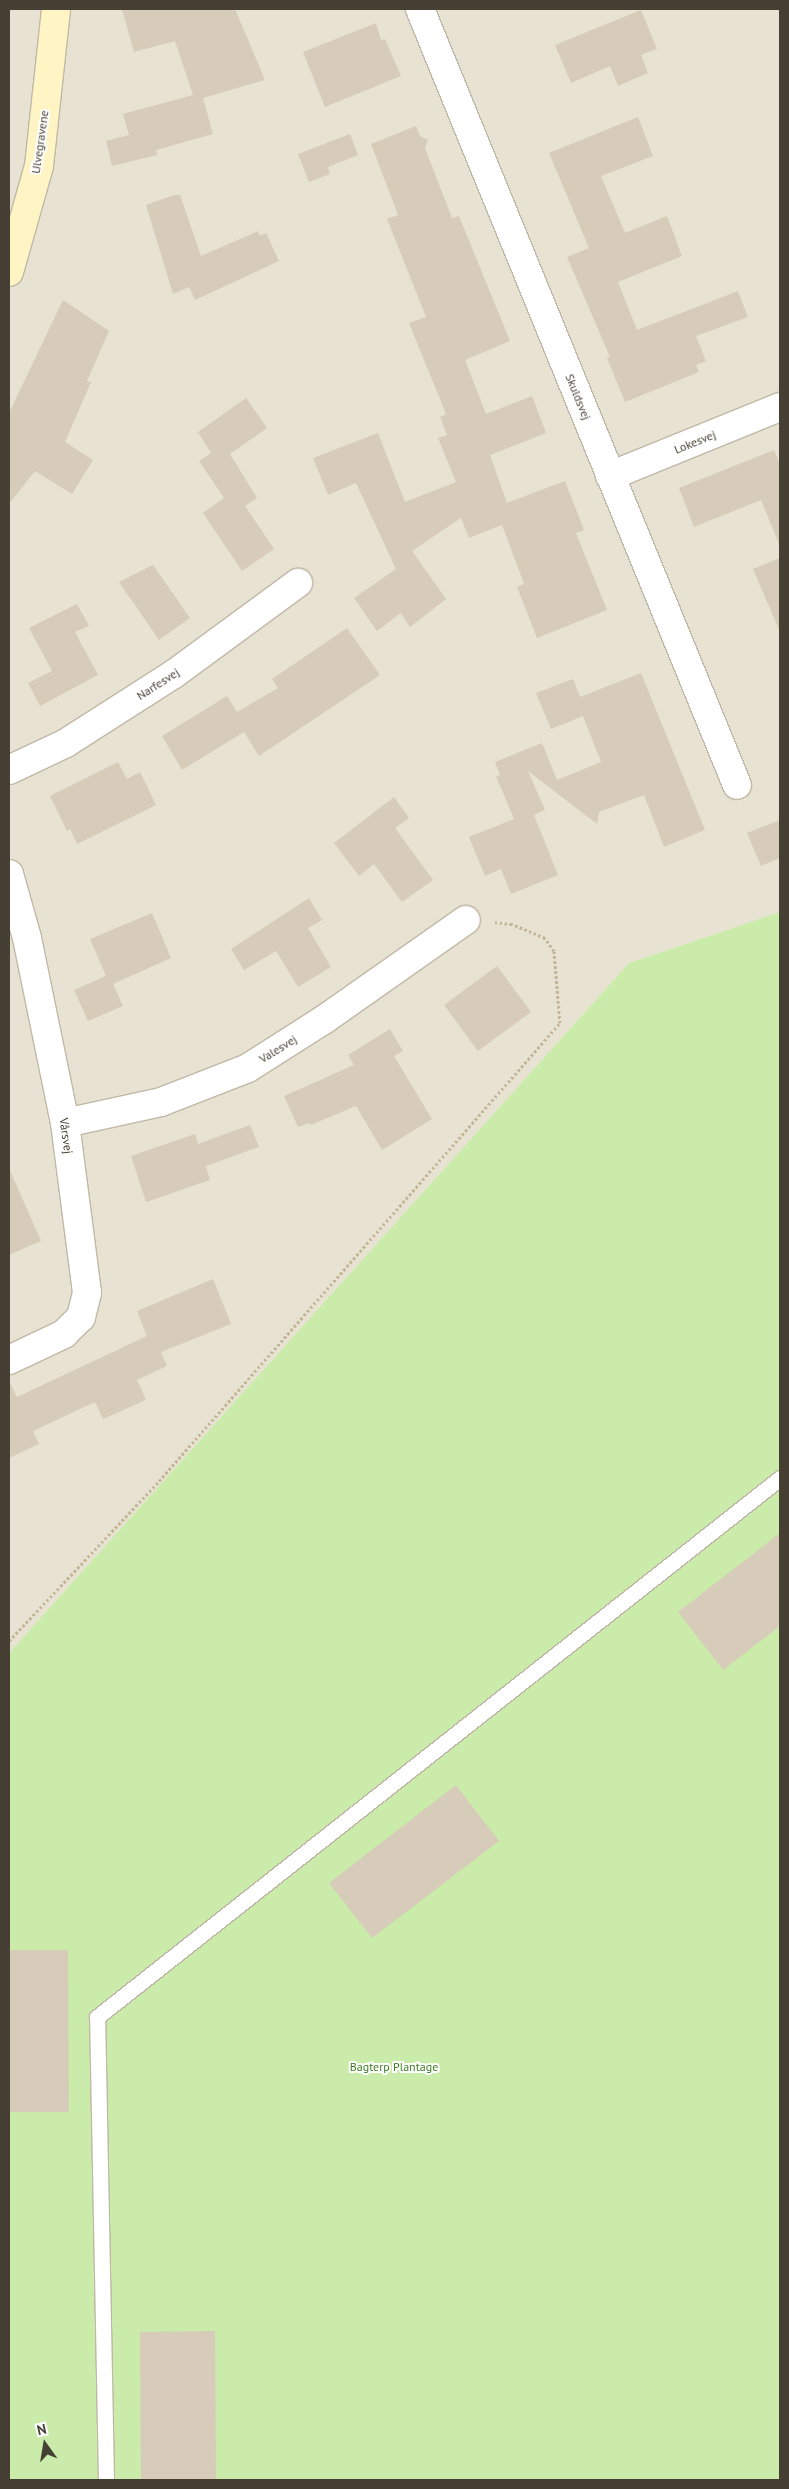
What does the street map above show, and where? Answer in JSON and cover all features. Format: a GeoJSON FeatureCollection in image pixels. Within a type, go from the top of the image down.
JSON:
{"type":"FeatureCollection","features":[{"type":"Feature","properties":{"kind":"street","name":"Ulvegravene"},"geometry":{"type":"LineString","coordinates":[[11,256],[39,166],[56,9]]}},
{"type":"Feature","properties":{"kind":"street","name":"Skuldsvej"},"geometry":{"type":"LineString","coordinates":[[420,9],[737,785]]}},
{"type":"Feature","properties":{"kind":"street","name":"Lokesvej"},"geometry":{"type":"LineString","coordinates":[[610,476],[780,407]]}},
{"type":"Feature","properties":{"kind":"street","name":"Narfesvej"},"geometry":{"type":"LineString","coordinates":[[9,770],[66,743],[174,674],[298,583]]}},
{"type":"Feature","properties":{"kind":"street","name":"Vårsvej"},"geometry":{"type":"LineString","coordinates":[[9,874],[18,941],[65,1122],[87,1293],[81,1316],[64,1334],[9,1360]]}},
{"type":"Feature","properties":{"kind":"street","name":"Valesvej"},"geometry":{"type":"LineString","coordinates":[[65,1122],[161,1102],[248,1068],[325,1020],[466,920]]}},
{"type":"Feature","properties":{"kind":"lane"},"geometry":{"type":"LineString","coordinates":[[106,2480],[97,2017],[780,1478]]}},
{"type":"Feature","properties":{"kind":"path"},"geometry":{"type":"LineString","coordinates":[[9,1641],[159,1480],[560,1023],[554,951],[545,938],[512,924],[466,920]]}},
{"type":"Feature","properties":{"kind":"shaded area"},"geometry":{"type":"Polygon","coordinates":[[[9,9],[780,9],[780,912],[629,963],[9,1653],[9,9]]]}},
{"type":"Feature","properties":{"kind":"green space","name":"Bagterp Plantage"},"geometry":{"type":"Polygon","coordinates":[[[780,912],[780,2480],[9,2480],[9,1653],[629,963],[780,912]]]}},
{"type":"Feature","properties":{"kind":"building"},"geometry":{"type":"Polygon","coordinates":[[[122,9],[235,9],[265,80],[203,98],[213,134],[156,150],[157,155],[112,166],[106,141],[129,135],[123,114],[193,95],[175,41],[134,52],[122,9]]]}},
{"type":"Feature","properties":{"kind":"building"},"geometry":{"type":"Polygon","coordinates":[[[641,10],[657,49],[641,55],[648,73],[618,86],[610,66],[571,83],[555,45],[641,10]]]}},
{"type":"Feature","properties":{"kind":"building"},"geometry":{"type":"Polygon","coordinates":[[[376,23],[381,40],[385,39],[401,76],[325,107],[303,52],[376,23]]]}},
{"type":"Feature","properties":{"kind":"building"},"geometry":{"type":"Polygon","coordinates":[[[638,117],[653,156],[601,176],[625,233],[667,216],[682,256],[618,282],[637,330],[738,291],[748,317],[696,336],[706,361],[696,365],[699,372],[625,402],[607,358],[610,357],[567,257],[589,248],[549,153],[638,117]]]}},
{"type":"Feature","properties":{"kind":"building"},"geometry":{"type":"Polygon","coordinates":[[[416,126],[420,136],[428,140],[425,148],[452,218],[459,216],[510,341],[465,360],[486,414],[532,396],[546,433],[490,455],[507,503],[565,481],[584,530],[576,533],[607,610],[537,638],[517,587],[524,584],[502,525],[469,538],[461,518],[412,551],[446,599],[410,627],[401,613],[377,631],[354,598],[396,569],[356,483],[328,495],[313,458],[378,433],[405,502],[456,482],[438,438],[447,435],[440,417],[446,414],[409,323],[426,317],[387,219],[398,215],[371,144],[416,126]]]}},
{"type":"Feature","properties":{"kind":"building"},"geometry":{"type":"Polygon","coordinates":[[[350,134],[358,155],[328,167],[330,174],[309,182],[298,154],[350,134]]]}},
{"type":"Feature","properties":{"kind":"building"},"geometry":{"type":"Polygon","coordinates":[[[174,195],[180,195],[201,256],[258,231],[260,236],[266,233],[279,261],[195,300],[189,287],[173,294],[146,205],[174,195]]]}},
{"type":"Feature","properties":{"kind":"building"},"geometry":{"type":"Polygon","coordinates":[[[63,300],[109,331],[87,381],[91,382],[65,442],[93,460],[72,494],[35,471],[9,504],[9,413],[63,300]]]}},
{"type":"Feature","properties":{"kind":"building"},"geometry":{"type":"Polygon","coordinates":[[[246,398],[267,428],[230,454],[257,498],[245,506],[274,549],[242,571],[203,513],[224,498],[199,461],[211,453],[198,432],[246,398]]]}},
{"type":"Feature","properties":{"kind":"building"},"geometry":{"type":"Polygon","coordinates":[[[774,450],[780,464],[780,546],[761,500],[694,527],[679,488],[774,450]]]}},
{"type":"Feature","properties":{"kind":"building"},"geometry":{"type":"Polygon","coordinates":[[[780,558],[780,632],[753,569],[780,558]]]}},
{"type":"Feature","properties":{"kind":"building"},"geometry":{"type":"Polygon","coordinates":[[[153,565],[190,618],[159,640],[119,582],[153,565]]]}},
{"type":"Feature","properties":{"kind":"building"},"geometry":{"type":"Polygon","coordinates":[[[77,604],[89,626],[75,632],[98,675],[40,706],[28,683],[52,671],[29,628],[77,604]]]}},
{"type":"Feature","properties":{"kind":"building"},"geometry":{"type":"Polygon","coordinates":[[[347,628],[380,675],[259,756],[244,732],[182,770],[162,736],[227,696],[237,712],[278,688],[272,679],[347,628]]]}},
{"type":"Feature","properties":{"kind":"building"},"geometry":{"type":"Polygon","coordinates":[[[641,673],[705,830],[664,847],[644,795],[599,812],[597,824],[528,771],[545,810],[534,815],[558,875],[511,894],[501,869],[485,876],[469,837],[514,819],[496,776],[500,775],[495,762],[542,743],[557,780],[601,762],[583,716],[551,729],[536,693],[573,679],[580,697],[641,673]]]}},
{"type":"Feature","properties":{"kind":"building"},"geometry":{"type":"Polygon","coordinates":[[[118,762],[127,779],[140,772],[156,805],[77,844],[70,829],[67,831],[50,796],[118,762]]]}},
{"type":"Feature","properties":{"kind":"building"},"geometry":{"type":"Polygon","coordinates":[[[394,797],[409,818],[395,828],[433,880],[402,902],[374,864],[359,876],[334,843],[394,797]]]}},
{"type":"Feature","properties":{"kind":"building"},"geometry":{"type":"Polygon","coordinates":[[[780,820],[780,858],[761,866],[747,833],[780,820]]]}},
{"type":"Feature","properties":{"kind":"building"},"geometry":{"type":"Polygon","coordinates":[[[309,898],[322,920],[308,928],[331,967],[298,987],[276,951],[244,970],[231,949],[309,898]]]}},
{"type":"Feature","properties":{"kind":"building"},"geometry":{"type":"Polygon","coordinates":[[[152,913],[171,958],[113,984],[123,1006],[88,1021],[74,990],[106,976],[90,939],[152,913]]]}},
{"type":"Feature","properties":{"kind":"building"},"geometry":{"type":"Polygon","coordinates":[[[497,966],[531,1012],[478,1051],[444,1005],[497,966]]]}},
{"type":"Feature","properties":{"kind":"building"},"geometry":{"type":"Polygon","coordinates":[[[390,1029],[403,1051],[394,1056],[432,1119],[382,1150],[356,1106],[311,1125],[310,1123],[298,1127],[284,1096],[354,1065],[348,1055],[390,1029]]]}},
{"type":"Feature","properties":{"kind":"building"},"geometry":{"type":"Polygon","coordinates":[[[250,1125],[259,1147],[206,1166],[210,1180],[146,1202],[131,1156],[195,1134],[198,1144],[250,1125]]]}},
{"type":"Feature","properties":{"kind":"building"},"geometry":{"type":"Polygon","coordinates":[[[9,1168],[41,1241],[9,1255],[9,1168]]]}},
{"type":"Feature","properties":{"kind":"building"},"geometry":{"type":"Polygon","coordinates":[[[213,1279],[231,1324],[161,1352],[167,1366],[137,1380],[146,1400],[103,1419],[95,1402],[33,1431],[39,1444],[9,1458],[9,1381],[17,1397],[147,1336],[137,1311],[213,1279]]]}},
{"type":"Feature","properties":{"kind":"building"},"geometry":{"type":"Polygon","coordinates":[[[780,1533],[780,1626],[723,1670],[678,1612],[780,1533]]]}},
{"type":"Feature","properties":{"kind":"building"},"geometry":{"type":"Polygon","coordinates":[[[456,1785],[499,1841],[372,1938],[329,1883],[456,1785]]]}},
{"type":"Feature","properties":{"kind":"building"},"geometry":{"type":"Polygon","coordinates":[[[9,1950],[68,1950],[69,2112],[9,2112],[9,1950]]]}},
{"type":"Feature","properties":{"kind":"building"},"geometry":{"type":"Polygon","coordinates":[[[215,2331],[216,2480],[141,2480],[140,2332],[215,2331]]]}}]}
